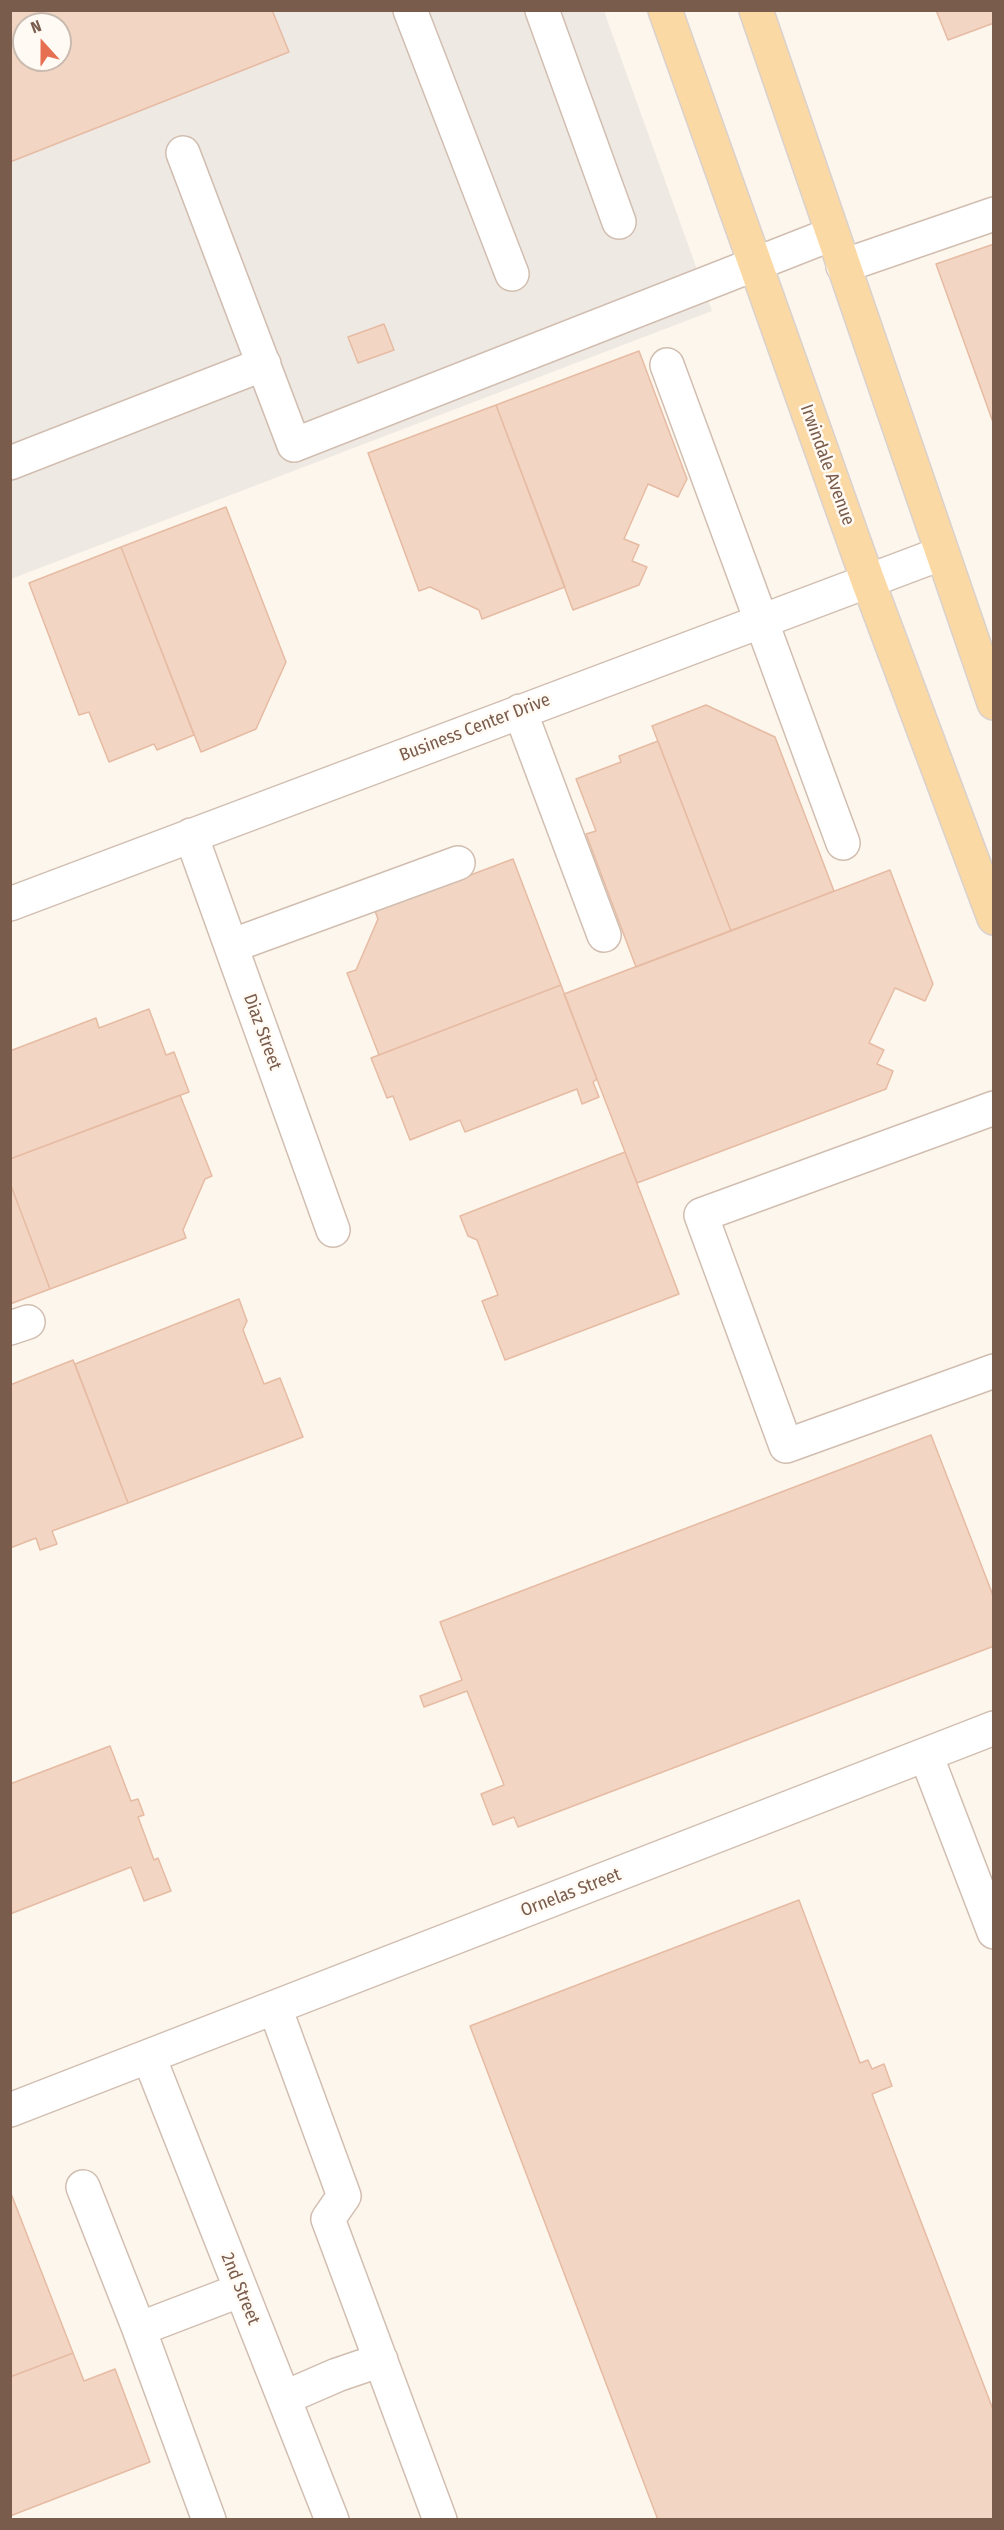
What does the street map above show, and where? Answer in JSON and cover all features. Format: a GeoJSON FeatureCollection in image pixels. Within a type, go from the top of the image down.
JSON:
{"type":"FeatureCollection","features":[{"type":"Feature","properties":{"kind":"main road","name":"Irwindale Avenue"},"geometry":{"type":"LineString","coordinates":[[665,10],[868,580],[993,918]]}},
{"type":"Feature","properties":{"kind":"main road"},"geometry":{"type":"LineString","coordinates":[[756,10],[940,554],[993,703]]}},
{"type":"Feature","properties":{"kind":"street"},"geometry":{"type":"LineString","coordinates":[[410,10],[512,274]]}},
{"type":"Feature","properties":{"kind":"street"},"geometry":{"type":"LineString","coordinates":[[542,10],[619,222]]}},
{"type":"Feature","properties":{"kind":"street"},"geometry":{"type":"LineString","coordinates":[[183,153],[294,445],[755,262],[832,234]]}},
{"type":"Feature","properties":{"kind":"street"},"geometry":{"type":"LineString","coordinates":[[843,266],[993,214]]}},
{"type":"Feature","properties":{"kind":"street"},"geometry":{"type":"LineString","coordinates":[[10,463],[264,364]]}},
{"type":"Feature","properties":{"kind":"street"},"geometry":{"type":"LineString","coordinates":[[667,365],[843,843]]}},
{"type":"Feature","properties":{"kind":"street","name":"Business Center Drive"},"geometry":{"type":"LineString","coordinates":[[10,904],[940,554]]}},
{"type":"Feature","properties":{"kind":"street"},"geometry":{"type":"LineString","coordinates":[[520,711],[604,935]]}},
{"type":"Feature","properties":{"kind":"street","name":"Diaz Street"},"geometry":{"type":"LineString","coordinates":[[191,835],[333,1230]]}},
{"type":"Feature","properties":{"kind":"street"},"geometry":{"type":"LineString","coordinates":[[231,946],[458,863]]}},
{"type":"Feature","properties":{"kind":"street"},"geometry":{"type":"LineString","coordinates":[[993,1108],[701,1215],[786,1446],[993,1371]]}},
{"type":"Feature","properties":{"kind":"street","name":"Ornelas Street"},"geometry":{"type":"LineString","coordinates":[[10,2110],[993,1728]]}},
{"type":"Feature","properties":{"kind":"street"},"geometry":{"type":"LineString","coordinates":[[926,1755],[993,1932]]}},
{"type":"Feature","properties":{"kind":"street"},"geometry":{"type":"LineString","coordinates":[[275,2008],[344,2196],[328,2219],[440,2520]]}},
{"type":"Feature","properties":{"kind":"street","name":"2nd Street"},"geometry":{"type":"LineString","coordinates":[[149,2057],[332,2520]]}},
{"type":"Feature","properties":{"kind":"street"},"geometry":{"type":"LineString","coordinates":[[83,2187],[139,2329],[209,2520]]}},
{"type":"Feature","properties":{"kind":"street"},"geometry":{"type":"LineString","coordinates":[[139,2329],[241,2290]]}},
{"type":"Feature","properties":{"kind":"street"},"geometry":{"type":"LineString","coordinates":[[284,2398],[381,2360]]}},
{"type":"Feature","properties":{"kind":"shaded area"},"geometry":{"type":"Polygon","coordinates":[[[11,11],[604,11],[712,311],[11,579],[11,11]]]}},
{"type":"Feature","properties":{"kind":"building"},"geometry":{"type":"Polygon","coordinates":[[[10,10],[272,10],[289,52],[10,162],[10,10]]]}},
{"type":"Feature","properties":{"kind":"building"},"geometry":{"type":"Polygon","coordinates":[[[936,10],[994,10],[994,23],[948,40],[936,10]]]}},
{"type":"Feature","properties":{"kind":"building"},"geometry":{"type":"Polygon","coordinates":[[[994,244],[994,425],[936,264],[994,244]]]}},
{"type":"Feature","properties":{"kind":"building"},"geometry":{"type":"Polygon","coordinates":[[[384,324],[394,350],[358,363],[348,337],[384,324]]]}},
{"type":"Feature","properties":{"kind":"building"},"geometry":{"type":"Polygon","coordinates":[[[639,351],[687,479],[678,497],[648,484],[624,539],[639,545],[632,561],[647,567],[639,585],[573,610],[496,405],[639,351]]]}},
{"type":"Feature","properties":{"kind":"building"},"geometry":{"type":"Polygon","coordinates":[[[496,405],[565,587],[482,619],[479,610],[430,587],[419,591],[368,453],[496,405]]]}},
{"type":"Feature","properties":{"kind":"building"},"geometry":{"type":"Polygon","coordinates":[[[226,507],[286,662],[256,729],[201,752],[121,547],[226,507]]]}},
{"type":"Feature","properties":{"kind":"building"},"geometry":{"type":"Polygon","coordinates":[[[121,547],[194,735],[157,750],[154,744],[109,762],[89,712],[79,715],[29,583],[121,547]]]}},
{"type":"Feature","properties":{"kind":"building"},"geometry":{"type":"Polygon","coordinates":[[[706,705],[775,737],[834,891],[731,931],[652,726],[706,705]]]}},
{"type":"Feature","properties":{"kind":"building"},"geometry":{"type":"Polygon","coordinates":[[[658,741],[731,931],[636,967],[586,834],[596,831],[576,779],[621,762],[619,756],[658,741]]]}},
{"type":"Feature","properties":{"kind":"building"},"geometry":{"type":"Polygon","coordinates":[[[513,859],[561,985],[379,1055],[347,973],[356,970],[378,919],[375,911],[513,859]]]}},
{"type":"Feature","properties":{"kind":"building"},"geometry":{"type":"Polygon","coordinates":[[[890,870],[933,984],[925,1001],[895,988],[869,1043],[884,1050],[877,1064],[893,1071],[886,1089],[637,1183],[564,994],[890,870]]]}},
{"type":"Feature","properties":{"kind":"building"},"geometry":{"type":"Polygon","coordinates":[[[561,985],[597,1079],[593,1082],[599,1097],[582,1104],[577,1089],[465,1132],[460,1120],[410,1140],[393,1096],[387,1098],[371,1058],[561,985]]]}},
{"type":"Feature","properties":{"kind":"building"},"geometry":{"type":"Polygon","coordinates":[[[149,1009],[166,1055],[174,1052],[189,1092],[10,1159],[10,1051],[96,1018],[99,1028],[149,1009]]]}},
{"type":"Feature","properties":{"kind":"building"},"geometry":{"type":"Polygon","coordinates":[[[180,1095],[212,1176],[205,1179],[183,1230],[186,1238],[50,1289],[10,1183],[10,1159],[180,1095]]]}},
{"type":"Feature","properties":{"kind":"building"},"geometry":{"type":"Polygon","coordinates":[[[625,1152],[679,1294],[505,1360],[482,1301],[498,1295],[477,1240],[468,1236],[460,1216],[625,1152]]]}},
{"type":"Feature","properties":{"kind":"building"},"geometry":{"type":"Polygon","coordinates":[[[10,1183],[50,1289],[10,1304],[10,1183]]]}},
{"type":"Feature","properties":{"kind":"building"},"geometry":{"type":"Polygon","coordinates":[[[239,1299],[247,1321],[243,1330],[264,1384],[280,1378],[303,1437],[128,1503],[75,1364],[239,1299]]]}},
{"type":"Feature","properties":{"kind":"building"},"geometry":{"type":"Polygon","coordinates":[[[73,1360],[128,1503],[52,1531],[57,1544],[40,1550],[36,1538],[10,1548],[10,1385],[73,1360]]]}},
{"type":"Feature","properties":{"kind":"building"},"geometry":{"type":"Polygon","coordinates":[[[931,1435],[994,1598],[994,1646],[518,1827],[514,1817],[493,1825],[481,1794],[504,1785],[467,1691],[424,1707],[420,1696],[462,1680],[440,1622],[931,1435]]]}},
{"type":"Feature","properties":{"kind":"building"},"geometry":{"type":"Polygon","coordinates":[[[110,1746],[131,1801],[138,1799],[144,1815],[138,1817],[154,1860],[158,1858],[171,1891],[144,1901],[131,1867],[10,1914],[10,1784],[110,1746]]]}},
{"type":"Feature","properties":{"kind":"building"},"geometry":{"type":"Polygon","coordinates":[[[799,1900],[860,2063],[868,2060],[872,2069],[884,2064],[892,2086],[872,2094],[994,2412],[994,2520],[658,2520],[470,2026],[799,1900]]]}},
{"type":"Feature","properties":{"kind":"building"},"geometry":{"type":"Polygon","coordinates":[[[10,2191],[73,2353],[10,2377],[10,2191]]]}},
{"type":"Feature","properties":{"kind":"building"},"geometry":{"type":"Polygon","coordinates":[[[73,2353],[84,2381],[115,2369],[150,2462],[10,2516],[10,2377],[73,2353]]]}}]}
